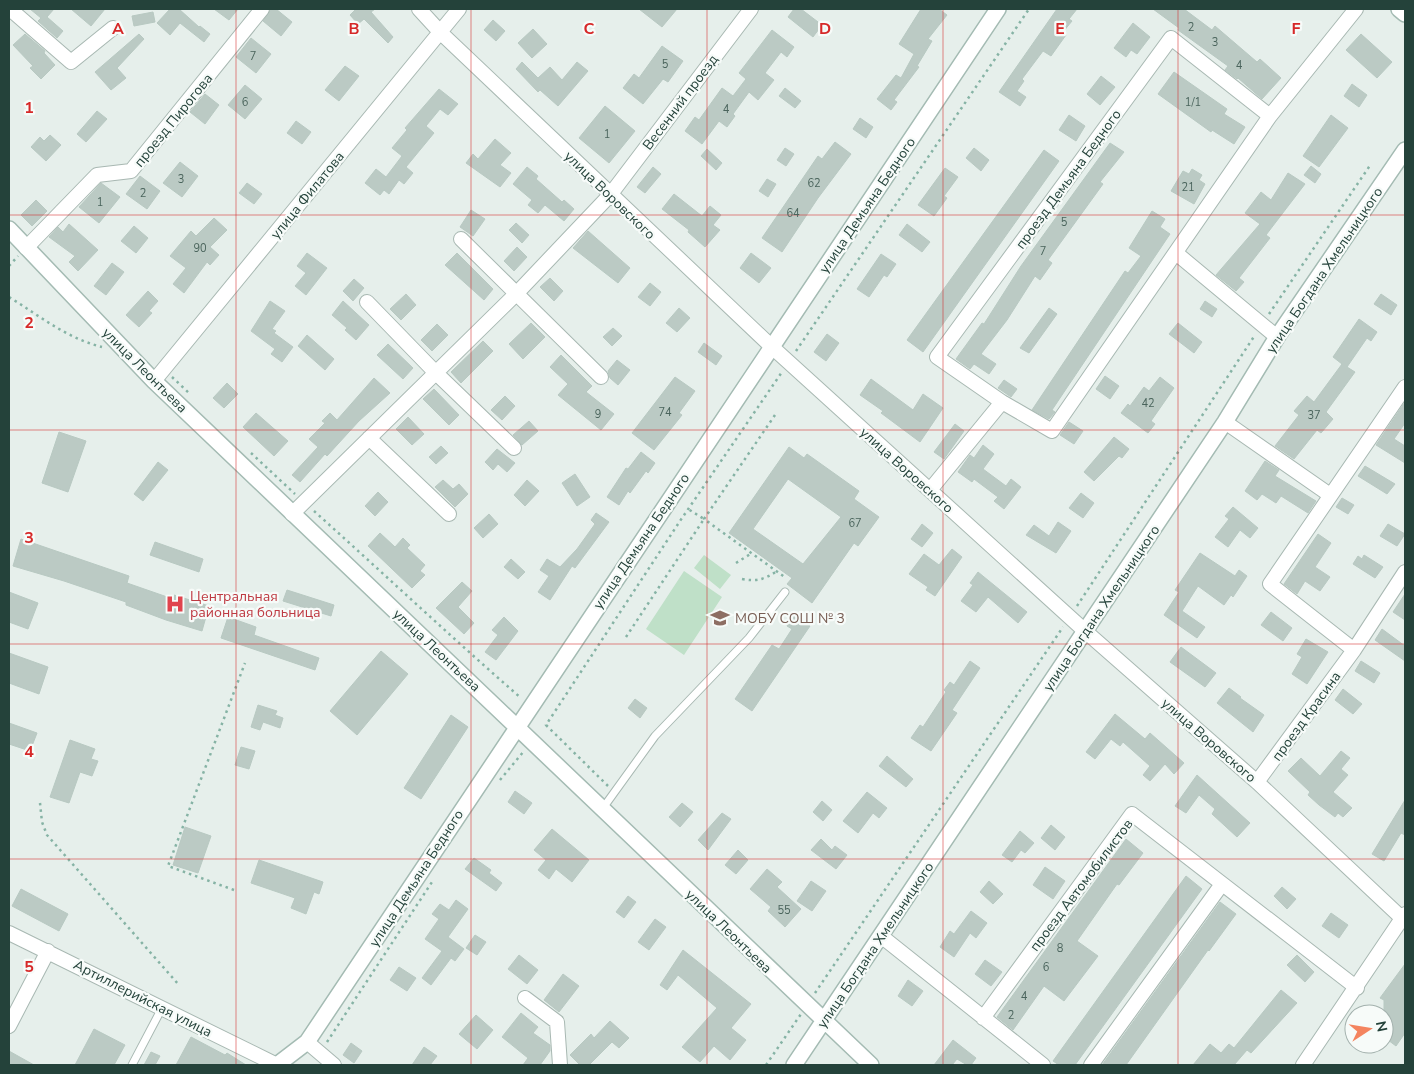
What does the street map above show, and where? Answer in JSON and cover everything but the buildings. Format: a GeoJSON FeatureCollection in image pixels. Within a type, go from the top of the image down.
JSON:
{"type":"FeatureCollection","features":[{"type":"Feature","properties":{"kind":"street"},"geometry":{"type":"LineString","coordinates":[[10,9],[71,62],[112,28]]}},
{"type":"Feature","properties":{"kind":"street","name":"проезд Пирогова"},"geometry":{"type":"LineString","coordinates":[[26,248],[97,175],[131,171],[262,9]]}},
{"type":"Feature","properties":{"kind":"street","name":"улица Воровского"},"geometry":{"type":"LineString","coordinates":[[419,9],[441,33],[610,195],[772,347],[1085,631],[1257,782],[1404,918]]}},
{"type":"Feature","properties":{"kind":"street","name":"улица Филатова"},"geometry":{"type":"LineString","coordinates":[[154,381],[459,9]]}},
{"type":"Feature","properties":{"kind":"street","name":"Весенний проезд"},"geometry":{"type":"LineString","coordinates":[[292,514],[517,293],[610,195],[751,9]]}},
{"type":"Feature","properties":{"kind":"street","name":"улица Демьяна Бедного"},"geometry":{"type":"LineString","coordinates":[[277,1065],[307,1042],[517,725],[998,9]]}},
{"type":"Feature","properties":{"kind":"street","name":"проезд Демьяна Бедного"},"geometry":{"type":"LineString","coordinates":[[1270,116],[1171,38],[937,358],[1002,402],[1052,431],[1270,116],[1356,9]]}},
{"type":"Feature","properties":{"kind":"street"},"geometry":{"type":"LineString","coordinates":[[1399,9],[1405,14]]}},
{"type":"Feature","properties":{"kind":"street","name":"улица Богдана Хмельницкого"},"geometry":{"type":"LineString","coordinates":[[794,1065],[1225,422],[1277,338],[1405,150]]}},
{"type":"Feature","properties":{"kind":"street","name":"улица Леонтьева"},"geometry":{"type":"LineString","coordinates":[[11,236],[26,248],[154,381],[292,514],[517,725],[823,1022],[871,1065]]}},
{"type":"Feature","properties":{"kind":"street"},"geometry":{"type":"LineString","coordinates":[[461,239],[601,377]]}},
{"type":"Feature","properties":{"kind":"street"},"geometry":{"type":"LineString","coordinates":[[1176,253],[1277,338]]}},
{"type":"Feature","properties":{"kind":"street"},"geometry":{"type":"LineString","coordinates":[[367,302],[436,373],[514,448]]}},
{"type":"Feature","properties":{"kind":"street"},"geometry":{"type":"LineString","coordinates":[[1354,650],[1270,584],[1405,388]]}},
{"type":"Feature","properties":{"kind":"street"},"geometry":{"type":"LineString","coordinates":[[930,490],[1002,402]]}},
{"type":"Feature","properties":{"kind":"street"},"geometry":{"type":"LineString","coordinates":[[1225,422],[1330,495]]}},
{"type":"Feature","properties":{"kind":"street"},"geometry":{"type":"LineString","coordinates":[[369,438],[449,514]]}},
{"type":"Feature","properties":{"kind":"street","name":"проезд Красина"},"geometry":{"type":"LineString","coordinates":[[1257,782],[1354,650],[1405,572]]}},
{"type":"Feature","properties":{"kind":"street","name":"проезд Автомобилистов"},"geometry":{"type":"LineString","coordinates":[[983,1018],[1132,814],[1222,884]]}},
{"type":"Feature","properties":{"kind":"street"},"geometry":{"type":"LineString","coordinates":[[1092,1065],[1222,884],[1357,988]]}},
{"type":"Feature","properties":{"kind":"street"},"geometry":{"type":"LineString","coordinates":[[1303,1065],[1404,918]]}},
{"type":"Feature","properties":{"kind":"street","name":"Артиллерийская улица"},"geometry":{"type":"LineString","coordinates":[[9,933],[277,1065]]}},
{"type":"Feature","properties":{"kind":"street"},"geometry":{"type":"LineString","coordinates":[[881,936],[1043,1065]]}},
{"type":"Feature","properties":{"kind":"street"},"geometry":{"type":"LineString","coordinates":[[9,1026],[48,951]]}},
{"type":"Feature","properties":{"kind":"street"},"geometry":{"type":"LineString","coordinates":[[525,998],[557,1022],[560,1065]]}},
{"type":"Feature","properties":{"kind":"street"},"geometry":{"type":"LineString","coordinates":[[307,1042],[334,1065]]}},
{"type":"Feature","properties":{"kind":"lane"},"geometry":{"type":"LineString","coordinates":[[603,808],[655,736],[749,638],[785,592]]}},
{"type":"Feature","properties":{"kind":"lane"},"geometry":{"type":"LineString","coordinates":[[132,1065],[162,1008]]}},
{"type":"Feature","properties":{"kind":"path"},"geometry":{"type":"LineString","coordinates":[[496,785],[546,725],[688,509],[1029,9]]}},
{"type":"Feature","properties":{"kind":"path"},"geometry":{"type":"LineString","coordinates":[[9,297],[72,337],[105,348]]}},
{"type":"Feature","properties":{"kind":"path"},"geometry":{"type":"LineString","coordinates":[[164,369],[192,397]]}},
{"type":"Feature","properties":{"kind":"path"},"geometry":{"type":"LineString","coordinates":[[626,637],[775,415]]}},
{"type":"Feature","properties":{"kind":"path"},"geometry":{"type":"LineString","coordinates":[[248,450],[430,618],[530,706],[549,720]]}},
{"type":"Feature","properties":{"kind":"path"},"geometry":{"type":"LineString","coordinates":[[688,509],[786,578]]}},
{"type":"Feature","properties":{"kind":"path"},"geometry":{"type":"LineString","coordinates":[[736,563],[752,553]]}},
{"type":"Feature","properties":{"kind":"path"},"geometry":{"type":"LineString","coordinates":[[742,579],[754,582],[778,571]]}},
{"type":"Feature","properties":{"kind":"path"},"geometry":{"type":"LineString","coordinates":[[234,890],[168,866],[245,663]]}},
{"type":"Feature","properties":{"kind":"path"},"geometry":{"type":"LineString","coordinates":[[546,725],[615,792]]}},
{"type":"Feature","properties":{"kind":"path"},"geometry":{"type":"LineString","coordinates":[[40,803],[42,822],[47,835],[179,985]]}},
{"type":"Feature","properties":{"kind":"path"},"geometry":{"type":"LineString","coordinates":[[321,1053],[433,881]]}},
{"type":"Feature","properties":{"kind":"green space"},"geometry":{"type":"Polygon","coordinates":[[[704,555],[731,575],[720,589],[694,568],[704,555]]]}},
{"type":"Feature","properties":{"kind":"green space"},"geometry":{"type":"Polygon","coordinates":[[[684,571],[722,597],[684,655],[646,629],[684,571]]]}},
{"type":"Feature","properties":{"kind":"place","name":"Центральная районная больница"},"geometry":{"type":"Point","coordinates":[175,604]}},
{"type":"Feature","properties":{"kind":"place","name":"МОБУ СОШ № 3"},"geometry":{"type":"Point","coordinates":[720,618]}}]}
